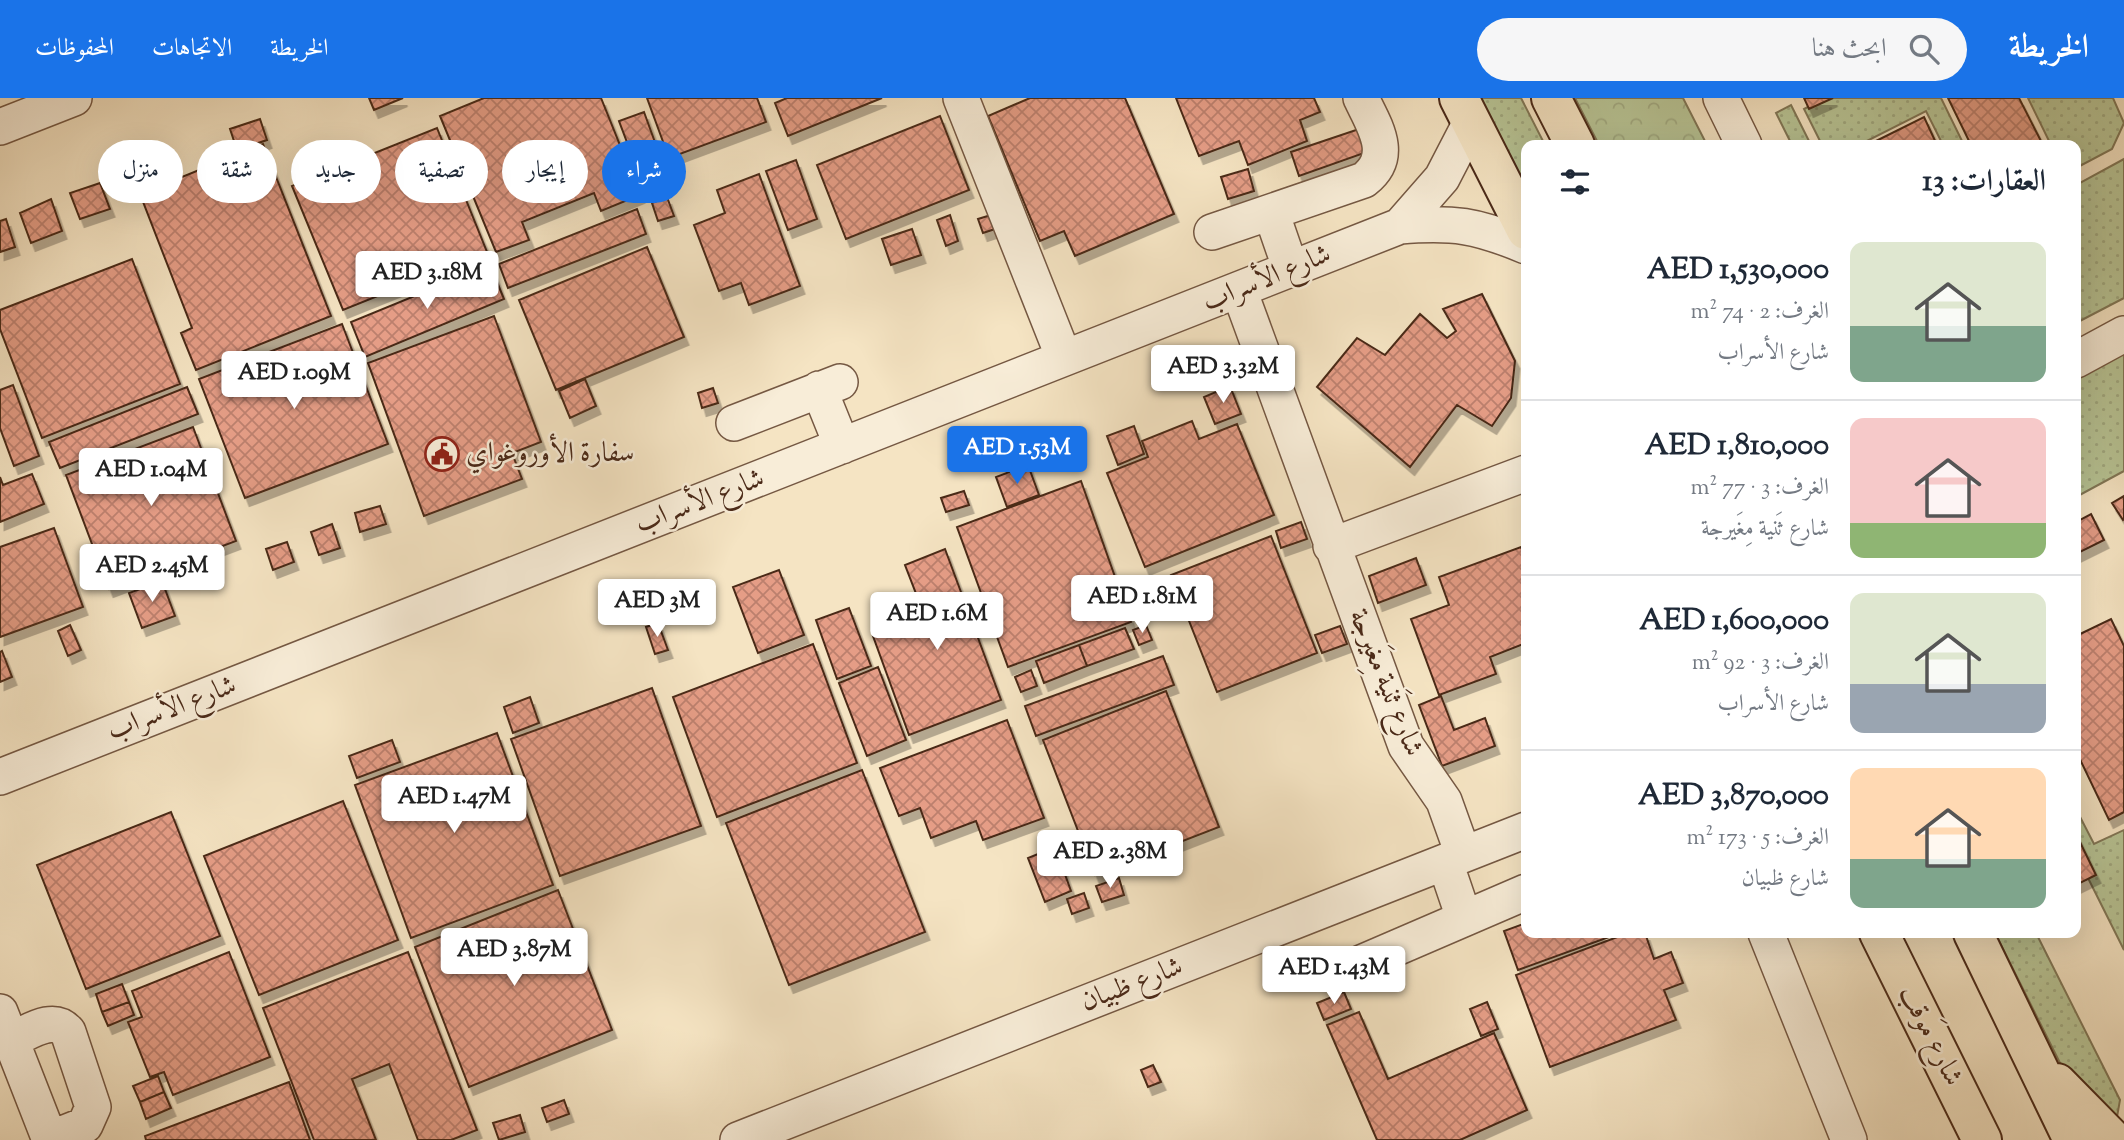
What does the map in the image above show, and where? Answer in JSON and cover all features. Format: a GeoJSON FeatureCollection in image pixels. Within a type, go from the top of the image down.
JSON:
{"type":"FeatureCollection","features":[{"type":"Feature","properties":{"kind":"main road"},"geometry":{"type":"LineString","coordinates":[[1551,98],[1572,140]]}},
{"type":"Feature","properties":{"kind":"main road"},"geometry":{"type":"LineString","coordinates":[[1465,110],[1521,220]]}},
{"type":"Feature","properties":{"kind":"main road","name":"شارع مَوقب"},"geometry":{"type":"LineString","coordinates":[[1880,938],[1980,1137]]}},
{"type":"Feature","properties":{"kind":"main road"},"geometry":{"type":"LineString","coordinates":[[1975,938],[2073,1140]]}},
{"type":"Feature","properties":{"kind":"main road"},"geometry":{"type":"LineString","coordinates":[[2038,1064],[2113,1140]]}},
{"type":"Feature","properties":{"kind":"street"},"geometry":{"type":"LineString","coordinates":[[0,127],[74,98]]}},
{"type":"Feature","properties":{"kind":"street"},"geometry":{"type":"LineString","coordinates":[[961,98],[1064,359]]}},
{"type":"Feature","properties":{"kind":"street"},"geometry":{"type":"LineString","coordinates":[[1212,232],[1364,180],[1377,167],[1382,147],[1380,136],[1361,98]]}},
{"type":"Feature","properties":{"kind":"street"},"geometry":{"type":"LineString","coordinates":[[1721,98],[1742,140]]}},
{"type":"Feature","properties":{"kind":"street","name":"شارع الأسراب"},"geometry":{"type":"LineString","coordinates":[[1400,226],[1442,178],[1465,110]]}},
{"type":"Feature","properties":{"kind":"street"},"geometry":{"type":"LineString","coordinates":[[1271,212],[1291,270]]}},
{"type":"Feature","properties":{"kind":"street","name":"شارع الأسراب"},"geometry":{"type":"LineString","coordinates":[[0,777],[1400,226],[1457,223],[1486,229],[1521,244]]}},
{"type":"Feature","properties":{"kind":"street","name":"شارع ثَنية مِغَيرجة"},"geometry":{"type":"LineString","coordinates":[[1238,290],[1406,746],[1444,801],[1464,918]]}},
{"type":"Feature","properties":{"kind":"street"},"geometry":{"type":"LineString","coordinates":[[2081,357],[2124,334]]}},
{"type":"Feature","properties":{"kind":"street"},"geometry":{"type":"LineString","coordinates":[[734,423],[829,385],[842,446]]}},
{"type":"Feature","properties":{"kind":"street"},"geometry":{"type":"LineString","coordinates":[[1331,546],[1521,475]]}},
{"type":"Feature","properties":{"kind":"street","name":"شارع ظبيان"},"geometry":{"type":"LineString","coordinates":[[738,1140],[1521,832]]}},
{"type":"Feature","properties":{"kind":"street"},"geometry":{"type":"LineString","coordinates":[[1338,973],[1521,894]]}},
{"type":"Feature","properties":{"kind":"street"},"geometry":{"type":"LineString","coordinates":[[1768,938],[1849,1140]]}},
{"type":"Feature","properties":{"kind":"street"},"geometry":{"type":"LineString","coordinates":[[50,1024],[63,1027],[68,1032],[93,1107],[85,1125],[50,1139],[6,1026],[50,1024]]}},
{"type":"Feature","properties":{"kind":"green space"},"geometry":{"type":"Polygon","coordinates":[[[1479,98],[1521,98],[1542,140],[1521,140],[1521,181],[1479,98]]]}},
{"type":"Feature","properties":{"kind":"green space"},"geometry":{"type":"Polygon","coordinates":[[[1575,98],[1683,98],[1704,140],[1596,140],[1575,98]]]}},
{"type":"Feature","properties":{"kind":"green space"},"geometry":{"type":"Polygon","coordinates":[[[1825,98],[1941,98],[1962,140],[1940,140],[1926,111],[1869,140],[1820,140],[1804,109],[1825,98]]]}},
{"type":"Feature","properties":{"kind":"green space"},"geometry":{"type":"Polygon","coordinates":[[[2028,98],[2113,98],[2124,123],[2112,149],[2081,165],[2081,140],[2049,140],[2028,98]]]}},
{"type":"Feature","properties":{"kind":"green space"},"geometry":{"type":"Polygon","coordinates":[[[1791,105],[1808,140],[1790,140],[1776,113],[1791,105]]]}},
{"type":"Feature","properties":{"kind":"green space"},"geometry":{"type":"Polygon","coordinates":[[[2124,159],[2124,298],[2081,320],[2081,182],[2124,159]]]}},
{"type":"Feature","properties":{"kind":"green space"},"geometry":{"type":"Polygon","coordinates":[[[2124,333],[2124,471],[2081,494],[2081,356],[2124,333]]]}},
{"type":"Feature","properties":{"kind":"green space"},"geometry":{"type":"Polygon","coordinates":[[[2081,819],[2094,844],[2124,830],[2124,950],[2081,864],[2081,819]]]}},
{"type":"Feature","properties":{"kind":"green space"},"geometry":{"type":"Polygon","coordinates":[[[1998,938],[2039,938],[2120,1100],[2117,1117],[2086,1115],[1998,938]]]}},
{"type":"Feature","properties":{"kind":"building"},"geometry":{"type":"Polygon","coordinates":[[[369,98],[403,98],[374,110],[369,98]]]}},
{"type":"Feature","properties":{"kind":"building"},"geometry":{"type":"Polygon","coordinates":[[[484,98],[601,98],[618,140],[602,140],[602,203],[620,203],[601,211],[594,193],[588,195],[588,140],[502,140],[502,203],[569,203],[522,222],[529,240],[496,252],[476,203],[488,203],[488,140],[450,140],[440,116],[484,98]]]}},
{"type":"Feature","properties":{"kind":"building"},"geometry":{"type":"Polygon","coordinates":[[[647,98],[757,98],[766,122],[686,152],[686,140],[662,140],[647,98]]]}},
{"type":"Feature","properties":{"kind":"building"},"geometry":{"type":"Polygon","coordinates":[[[787,98],[882,98],[788,136],[775,103],[787,98]]]}},
{"type":"Feature","properties":{"kind":"building"},"geometry":{"type":"Polygon","coordinates":[[[1030,98],[1125,98],[1174,214],[1075,256],[1064,231],[1040,241],[988,116],[1030,98]]]}},
{"type":"Feature","properties":{"kind":"building"},"geometry":{"type":"Polygon","coordinates":[[[1176,98],[1314,98],[1320,112],[1300,120],[1307,141],[1248,165],[1239,141],[1199,156],[1176,98]]]}},
{"type":"Feature","properties":{"kind":"building"},"geometry":{"type":"Polygon","coordinates":[[[1804,98],[1833,98],[1809,109],[1804,98]]]}},
{"type":"Feature","properties":{"kind":"building"},"geometry":{"type":"Polygon","coordinates":[[[1948,98],[2019,98],[2040,140],[1969,140],[1948,98]]]}},
{"type":"Feature","properties":{"kind":"building"},"geometry":{"type":"Polygon","coordinates":[[[644,112],[654,140],[626,140],[619,121],[644,112]]]}},
{"type":"Feature","properties":{"kind":"building"},"geometry":{"type":"Polygon","coordinates":[[[940,116],[969,190],[846,239],[817,165],[940,116]]]}},
{"type":"Feature","properties":{"kind":"building"},"geometry":{"type":"Polygon","coordinates":[[[1924,117],[1935,140],[1878,140],[1924,117]]]}},
{"type":"Feature","properties":{"kind":"building"},"geometry":{"type":"Polygon","coordinates":[[[260,119],[267,140],[234,140],[230,129],[260,119]]]}},
{"type":"Feature","properties":{"kind":"building"},"geometry":{"type":"Polygon","coordinates":[[[437,128],[442,140],[407,140],[437,128]]]}},
{"type":"Feature","properties":{"kind":"building"},"geometry":{"type":"Polygon","coordinates":[[[1359,129],[1367,152],[1299,176],[1291,152],[1359,129]]]}},
{"type":"Feature","properties":{"kind":"building"},"geometry":{"type":"Polygon","coordinates":[[[395,145],[395,203],[467,203],[487,252],[343,310],[299,203],[381,203],[381,150],[395,145]]]}},
{"type":"Feature","properties":{"kind":"building"},"geometry":{"type":"Polygon","coordinates":[[[796,160],[817,219],[788,230],[766,171],[796,160]]]}},
{"type":"Feature","properties":{"kind":"building"},"geometry":{"type":"Polygon","coordinates":[[[1248,169],[1254,191],[1228,199],[1221,177],[1248,169]]]}},
{"type":"Feature","properties":{"kind":"building"},"geometry":{"type":"Polygon","coordinates":[[[197,171],[197,203],[277,203],[277,179],[331,316],[196,370],[181,333],[192,328],[143,203],[183,203],[183,177],[197,171]]]}},
{"type":"Feature","properties":{"kind":"building"},"geometry":{"type":"Polygon","coordinates":[[[759,174],[800,286],[749,305],[741,283],[719,291],[694,225],[725,213],[717,190],[759,174]]]}},
{"type":"Feature","properties":{"kind":"building"},"geometry":{"type":"Polygon","coordinates":[[[98,184],[98,203],[108,203],[110,209],[80,219],[70,193],[98,184]]]}},
{"type":"Feature","properties":{"kind":"building"},"geometry":{"type":"Polygon","coordinates":[[[51,199],[62,231],[31,243],[20,213],[51,199]]]}},
{"type":"Feature","properties":{"kind":"building"},"geometry":{"type":"Polygon","coordinates":[[[652,203],[669,203],[674,216],[658,221],[652,203]]]}},
{"type":"Feature","properties":{"kind":"building"},"geometry":{"type":"Polygon","coordinates":[[[637,209],[646,234],[508,288],[499,264],[637,209]]]}},
{"type":"Feature","properties":{"kind":"building"},"geometry":{"type":"Polygon","coordinates":[[[950,215],[958,241],[946,246],[937,220],[950,215]]]}},
{"type":"Feature","properties":{"kind":"building"},"geometry":{"type":"Polygon","coordinates":[[[991,215],[995,229],[983,233],[978,219],[991,215]]]}},
{"type":"Feature","properties":{"kind":"building"},"geometry":{"type":"Polygon","coordinates":[[[6,219],[15,247],[0,252],[0,221],[6,219]]]}},
{"type":"Feature","properties":{"kind":"building"},"geometry":{"type":"Polygon","coordinates":[[[912,229],[921,255],[891,265],[882,239],[912,229]]]}},
{"type":"Feature","properties":{"kind":"building"},"geometry":{"type":"Polygon","coordinates":[[[647,247],[684,337],[556,390],[519,300],[647,247]]]}},
{"type":"Feature","properties":{"kind":"building"},"geometry":{"type":"Polygon","coordinates":[[[132,259],[180,384],[42,438],[0,329],[0,310],[132,259]]]}},
{"type":"Feature","properties":{"kind":"building"},"geometry":{"type":"Polygon","coordinates":[[[490,265],[504,299],[365,357],[351,322],[490,265]]]}},
{"type":"Feature","properties":{"kind":"building"},"geometry":{"type":"Polygon","coordinates":[[[1482,294],[1515,361],[1511,398],[1492,426],[1457,405],[1410,467],[1317,387],[1357,338],[1385,355],[1420,314],[1447,338],[1456,331],[1443,309],[1482,294]]]}},
{"type":"Feature","properties":{"kind":"building"},"geometry":{"type":"Polygon","coordinates":[[[494,316],[541,442],[512,453],[522,479],[424,516],[368,363],[494,316]]]}},
{"type":"Feature","properties":{"kind":"building"},"geometry":{"type":"Polygon","coordinates":[[[342,324],[388,444],[245,498],[199,379],[342,324]]]}},
{"type":"Feature","properties":{"kind":"building"},"geometry":{"type":"Polygon","coordinates":[[[585,379],[596,406],[570,418],[559,391],[585,379]]]}},
{"type":"Feature","properties":{"kind":"building"},"geometry":{"type":"Polygon","coordinates":[[[13,385],[39,456],[14,466],[0,428],[0,390],[13,385]]]}},
{"type":"Feature","properties":{"kind":"building"},"geometry":{"type":"Polygon","coordinates":[[[1230,386],[1241,414],[1215,424],[1204,397],[1230,386]]]}},
{"type":"Feature","properties":{"kind":"building"},"geometry":{"type":"Polygon","coordinates":[[[187,387],[198,414],[60,468],[49,442],[187,387]]]}},
{"type":"Feature","properties":{"kind":"building"},"geometry":{"type":"Polygon","coordinates":[[[713,388],[718,403],[702,408],[698,393],[713,388]]]}},
{"type":"Feature","properties":{"kind":"building"},"geometry":{"type":"Polygon","coordinates":[[[1192,421],[1199,439],[1237,424],[1274,515],[1145,567],[1107,473],[1148,457],[1142,441],[1192,421]]]}},
{"type":"Feature","properties":{"kind":"building"},"geometry":{"type":"Polygon","coordinates":[[[1134,426],[1144,454],[1118,465],[1107,436],[1134,426]]]}},
{"type":"Feature","properties":{"kind":"building"},"geometry":{"type":"Polygon","coordinates":[[[193,427],[236,541],[109,589],[66,475],[193,427]]]}},
{"type":"Feature","properties":{"kind":"building"},"geometry":{"type":"Polygon","coordinates":[[[1028,465],[1039,495],[1007,507],[996,477],[1028,465]]]}},
{"type":"Feature","properties":{"kind":"building"},"geometry":{"type":"Polygon","coordinates":[[[32,474],[44,504],[0,522],[0,477],[3,485],[32,474]]]}},
{"type":"Feature","properties":{"kind":"building"},"geometry":{"type":"Polygon","coordinates":[[[1081,481],[1131,622],[1008,667],[957,527],[1081,481]]]}},
{"type":"Feature","properties":{"kind":"building"},"geometry":{"type":"Polygon","coordinates":[[[964,491],[969,505],[946,512],[941,498],[964,491]]]}},
{"type":"Feature","properties":{"kind":"building"},"geometry":{"type":"Polygon","coordinates":[[[2124,496],[2124,519],[2123,520],[2112,503],[2124,496]]]}},
{"type":"Feature","properties":{"kind":"building"},"geometry":{"type":"Polygon","coordinates":[[[380,506],[386,524],[360,532],[355,513],[380,506]]]}},
{"type":"Feature","properties":{"kind":"building"},"geometry":{"type":"Polygon","coordinates":[[[2091,514],[2104,540],[2081,552],[2081,519],[2091,514]]]}},
{"type":"Feature","properties":{"kind":"building"},"geometry":{"type":"Polygon","coordinates":[[[1301,522],[1307,539],[1281,548],[1276,531],[1301,522]]]}},
{"type":"Feature","properties":{"kind":"building"},"geometry":{"type":"Polygon","coordinates":[[[332,524],[340,548],[319,555],[311,532],[332,524]]]}},
{"type":"Feature","properties":{"kind":"building"},"geometry":{"type":"Polygon","coordinates":[[[54,528],[83,607],[0,637],[0,547],[54,528]]]}},
{"type":"Feature","properties":{"kind":"building"},"geometry":{"type":"Polygon","coordinates":[[[1271,536],[1317,653],[1217,692],[1171,575],[1271,536]]]}},
{"type":"Feature","properties":{"kind":"building"},"geometry":{"type":"Polygon","coordinates":[[[287,542],[294,562],[273,570],[266,549],[287,542]]]}},
{"type":"Feature","properties":{"kind":"building"},"geometry":{"type":"Polygon","coordinates":[[[1521,547],[1521,645],[1490,657],[1496,674],[1439,695],[1411,619],[1449,605],[1439,577],[1521,547]]]}},
{"type":"Feature","properties":{"kind":"building"},"geometry":{"type":"Polygon","coordinates":[[[945,549],[1001,700],[909,735],[873,636],[925,617],[905,565],[945,549]]]}},
{"type":"Feature","properties":{"kind":"building"},"geometry":{"type":"Polygon","coordinates":[[[1416,558],[1426,585],[1378,603],[1369,576],[1416,558]]]}},
{"type":"Feature","properties":{"kind":"building"},"geometry":{"type":"Polygon","coordinates":[[[779,570],[804,635],[758,653],[733,587],[779,570]]]}},
{"type":"Feature","properties":{"kind":"building"},"geometry":{"type":"Polygon","coordinates":[[[162,581],[175,616],[142,628],[129,593],[162,581]]]}},
{"type":"Feature","properties":{"kind":"building"},"geometry":{"type":"Polygon","coordinates":[[[849,608],[871,666],[837,679],[816,620],[849,608]]]}},
{"type":"Feature","properties":{"kind":"building"},"geometry":{"type":"Polygon","coordinates":[[[2111,619],[2124,646],[2124,812],[2109,820],[2081,761],[2081,634],[2111,619]]]}},
{"type":"Feature","properties":{"kind":"building"},"geometry":{"type":"Polygon","coordinates":[[[658,623],[668,650],[655,654],[646,627],[658,623]]]}},
{"type":"Feature","properties":{"kind":"building"},"geometry":{"type":"Polygon","coordinates":[[[70,625],[81,650],[68,656],[58,631],[70,625]]]}},
{"type":"Feature","properties":{"kind":"building"},"geometry":{"type":"Polygon","coordinates":[[[1146,625],[1152,640],[1139,645],[1133,630],[1146,625]]]}},
{"type":"Feature","properties":{"kind":"building"},"geometry":{"type":"Polygon","coordinates":[[[1340,626],[1347,644],[1322,653],[1315,635],[1340,626]]]}},
{"type":"Feature","properties":{"kind":"building"},"geometry":{"type":"Polygon","coordinates":[[[1125,628],[1134,649],[1087,666],[1079,645],[1125,628]]]}},
{"type":"Feature","properties":{"kind":"building"},"geometry":{"type":"Polygon","coordinates":[[[813,644],[857,763],[717,817],[673,697],[813,644]]]}},
{"type":"Feature","properties":{"kind":"building"},"geometry":{"type":"Polygon","coordinates":[[[1079,645],[1087,666],[1044,683],[1036,661],[1079,645]]]}},
{"type":"Feature","properties":{"kind":"building"},"geometry":{"type":"Polygon","coordinates":[[[2,651],[12,677],[0,682],[0,652],[2,651]]]}},
{"type":"Feature","properties":{"kind":"building"},"geometry":{"type":"Polygon","coordinates":[[[1163,656],[1174,685],[1036,736],[1025,706],[1163,656]]]}},
{"type":"Feature","properties":{"kind":"building"},"geometry":{"type":"Polygon","coordinates":[[[878,667],[906,740],[867,756],[839,683],[878,667]]]}},
{"type":"Feature","properties":{"kind":"building"},"geometry":{"type":"Polygon","coordinates":[[[1031,670],[1037,686],[1021,692],[1015,677],[1031,670]]]}},
{"type":"Feature","properties":{"kind":"building"},"geometry":{"type":"Polygon","coordinates":[[[652,688],[701,826],[560,876],[511,739],[652,688]]]}},
{"type":"Feature","properties":{"kind":"building"},"geometry":{"type":"Polygon","coordinates":[[[1166,691],[1219,827],[1095,875],[1043,740],[1166,691]]]}},
{"type":"Feature","properties":{"kind":"building"},"geometry":{"type":"Polygon","coordinates":[[[1441,696],[1454,730],[1485,718],[1495,746],[1442,766],[1419,705],[1441,696]]]}},
{"type":"Feature","properties":{"kind":"building"},"geometry":{"type":"Polygon","coordinates":[[[530,697],[539,723],[513,733],[504,707],[530,697]]]}},
{"type":"Feature","properties":{"kind":"building"},"geometry":{"type":"Polygon","coordinates":[[[1007,720],[1044,818],[983,840],[976,821],[931,838],[920,808],[899,816],[880,768],[1007,720]]]}},
{"type":"Feature","properties":{"kind":"building"},"geometry":{"type":"Polygon","coordinates":[[[497,733],[553,885],[411,938],[355,785],[497,733]]]}},
{"type":"Feature","properties":{"kind":"building"},"geometry":{"type":"Polygon","coordinates":[[[392,740],[400,762],[357,778],[349,756],[392,740]]]}},
{"type":"Feature","properties":{"kind":"building"},"geometry":{"type":"Polygon","coordinates":[[[862,770],[925,932],[789,985],[726,823],[862,770]]]}},
{"type":"Feature","properties":{"kind":"building"},"geometry":{"type":"Polygon","coordinates":[[[343,801],[398,940],[259,995],[204,856],[343,801]]]}},
{"type":"Feature","properties":{"kind":"building"},"geometry":{"type":"Polygon","coordinates":[[[171,812],[220,936],[86,989],[37,865],[171,812]]]}},
{"type":"Feature","properties":{"kind":"building"},"geometry":{"type":"Polygon","coordinates":[[[2081,844],[2096,875],[2081,882],[2081,844]]]}},
{"type":"Feature","properties":{"kind":"building"},"geometry":{"type":"Polygon","coordinates":[[[1055,847],[1071,891],[1045,902],[1028,858],[1055,847]]]}},
{"type":"Feature","properties":{"kind":"building"},"geometry":{"type":"Polygon","coordinates":[[[1119,878],[1124,895],[1102,902],[1096,886],[1119,878]]]}},
{"type":"Feature","properties":{"kind":"building"},"geometry":{"type":"Polygon","coordinates":[[[558,890],[612,1030],[469,1087],[415,947],[558,890]]]}},
{"type":"Feature","properties":{"kind":"building"},"geometry":{"type":"Polygon","coordinates":[[[1084,893],[1089,908],[1072,914],[1067,899],[1084,893]]]}},
{"type":"Feature","properties":{"kind":"building"},"geometry":{"type":"Polygon","coordinates":[[[1521,925],[1521,938],[1606,938],[1518,970],[1504,931],[1521,925]]]}},
{"type":"Feature","properties":{"kind":"building"},"geometry":{"type":"Polygon","coordinates":[[[1615,938],[1647,938],[1654,959],[1671,952],[1683,983],[1664,990],[1676,1020],[1550,1067],[1516,975],[1615,938]]]}},
{"type":"Feature","properties":{"kind":"building"},"geometry":{"type":"Polygon","coordinates":[[[229,952],[270,1057],[173,1095],[164,1072],[150,1077],[128,1022],[142,1017],[132,991],[229,952]]]}},
{"type":"Feature","properties":{"kind":"building"},"geometry":{"type":"Polygon","coordinates":[[[408,952],[477,1130],[451,1140],[418,1140],[389,1064],[352,1079],[376,1140],[314,1140],[263,1008],[408,952]]]}},
{"type":"Feature","properties":{"kind":"building"},"geometry":{"type":"Polygon","coordinates":[[[122,984],[129,1002],[102,1012],[96,994],[122,984]]]}},
{"type":"Feature","properties":{"kind":"building"},"geometry":{"type":"Polygon","coordinates":[[[1344,992],[1351,1009],[1324,1020],[1317,1003],[1344,992]]]}},
{"type":"Feature","properties":{"kind":"building"},"geometry":{"type":"Polygon","coordinates":[[[129,1002],[134,1015],[108,1026],[102,1012],[129,1002]]]}},
{"type":"Feature","properties":{"kind":"building"},"geometry":{"type":"Polygon","coordinates":[[[1487,1002],[1498,1029],[1481,1036],[1470,1009],[1487,1002]]]}},
{"type":"Feature","properties":{"kind":"building"},"geometry":{"type":"Polygon","coordinates":[[[1359,1012],[1388,1079],[1494,1033],[1527,1110],[1460,1140],[1377,1140],[1327,1025],[1359,1012]]]}},
{"type":"Feature","properties":{"kind":"building"},"geometry":{"type":"Polygon","coordinates":[[[1153,1065],[1161,1082],[1148,1087],[1141,1070],[1153,1065]]]}},
{"type":"Feature","properties":{"kind":"building"},"geometry":{"type":"Polygon","coordinates":[[[158,1076],[164,1092],[140,1102],[133,1086],[158,1076]]]}},
{"type":"Feature","properties":{"kind":"building"},"geometry":{"type":"Polygon","coordinates":[[[289,1082],[310,1140],[146,1140],[145,1136],[289,1082]]]}},
{"type":"Feature","properties":{"kind":"building"},"geometry":{"type":"Polygon","coordinates":[[[164,1092],[171,1108],[146,1119],[140,1102],[164,1092]]]}},
{"type":"Feature","properties":{"kind":"building"},"geometry":{"type":"Polygon","coordinates":[[[564,1100],[569,1114],[547,1122],[542,1108],[564,1100]]]}},
{"type":"Feature","properties":{"kind":"building"},"geometry":{"type":"Polygon","coordinates":[[[520,1115],[525,1132],[499,1140],[493,1123],[520,1115]]]}},
{"type":"Feature","properties":{"kind":"place","name":"سفارة الأوروغواي"},"geometry":{"type":"Point","coordinates":[442,454]}}]}
